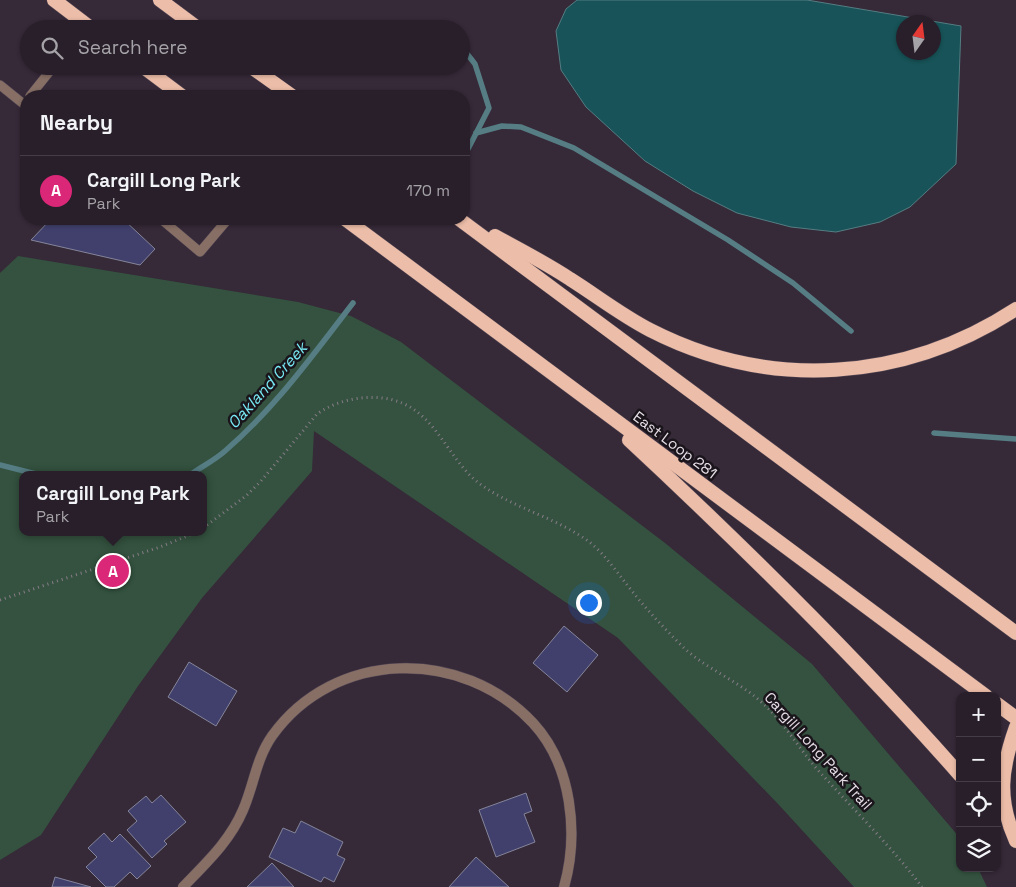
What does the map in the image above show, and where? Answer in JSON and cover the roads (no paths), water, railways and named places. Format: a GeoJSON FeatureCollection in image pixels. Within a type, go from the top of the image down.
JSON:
{"type":"FeatureCollection","features":[{"type":"Feature","properties":{"kind":"highway"},"geometry":{"type":"LineString","coordinates":[[54,0],[78,20]]}},
{"type":"Feature","properties":{"kind":"highway"},"geometry":{"type":"LineString","coordinates":[[160,0],[187,20]]}},
{"type":"Feature","properties":{"kind":"highway"},"geometry":{"type":"LineString","coordinates":[[154,75],[174,90]]}},
{"type":"Feature","properties":{"kind":"highway"},"geometry":{"type":"LineString","coordinates":[[263,75],[284,90]]}},
{"type":"Feature","properties":{"kind":"highway"},"geometry":{"type":"LineString","coordinates":[[470,221],[569,278],[613,309],[651,331],[713,356],[754,367],[822,371],[886,363],[955,342],[995,323],[1016,309]]}},
{"type":"Feature","properties":{"kind":"highway","name":"East Loop 281"},"geometry":{"type":"LineString","coordinates":[[354,225],[981,692]]}},
{"type":"Feature","properties":{"kind":"highway"},"geometry":{"type":"LineString","coordinates":[[467,225],[1016,633]]}},
{"type":"Feature","properties":{"kind":"highway"},"geometry":{"type":"LineString","coordinates":[[577,392],[724,528],[852,659],[956,772]]}},
{"type":"Feature","properties":{"kind":"highway"},"geometry":{"type":"LineString","coordinates":[[1001,707],[1016,718]]}},
{"type":"Feature","properties":{"kind":"highway"},"geometry":{"type":"LineString","coordinates":[[1016,727],[1004,764],[1002,790],[1005,813],[1016,841]]}},
{"type":"Feature","properties":{"kind":"highway"},"geometry":{"type":"LineString","coordinates":[[1000,827],[1016,851]]}},
{"type":"Feature","properties":{"kind":"street"},"geometry":{"type":"LineString","coordinates":[[183,887],[218,851],[237,824],[263,750],[295,710],[309,698],[350,678],[373,671],[418,668],[444,671],[487,686],[504,696],[538,728],[559,766],[571,811],[571,854],[564,887]]}},
{"type":"Feature","properties":{"kind":"lane"},"geometry":{"type":"LineString","coordinates":[[35,90],[47,75]]}},
{"type":"Feature","properties":{"kind":"lane"},"geometry":{"type":"LineString","coordinates":[[0,85],[20,100]]}},
{"type":"Feature","properties":{"kind":"lane"},"geometry":{"type":"LineString","coordinates":[[168,225],[200,252],[223,225]]}},
{"type":"Feature","properties":{"kind":"waterway","name":"Oakland Creek"},"geometry":{"type":"LineString","coordinates":[[470,58],[475,64],[489,108],[470,145]]}},
{"type":"Feature","properties":{"kind":"waterway"},"geometry":{"type":"LineString","coordinates":[[476,133],[502,126],[521,127],[574,148],[728,240],[793,283],[851,331]]}},
{"type":"Feature","properties":{"kind":"waterway","name":"Oakland Creek"},"geometry":{"type":"LineString","coordinates":[[196,471],[221,454],[277,399],[353,303]]}},
{"type":"Feature","properties":{"kind":"waterway"},"geometry":{"type":"LineString","coordinates":[[934,433],[1016,439]]}},
{"type":"Feature","properties":{"kind":"waterway","name":"Oakland Creek"},"geometry":{"type":"LineString","coordinates":[[0,465],[24,471]]}},
{"type":"Feature","properties":{"kind":"place","name":"Cargill Long Park"},"geometry":{"type":"Point","coordinates":[113,571]}}]}
